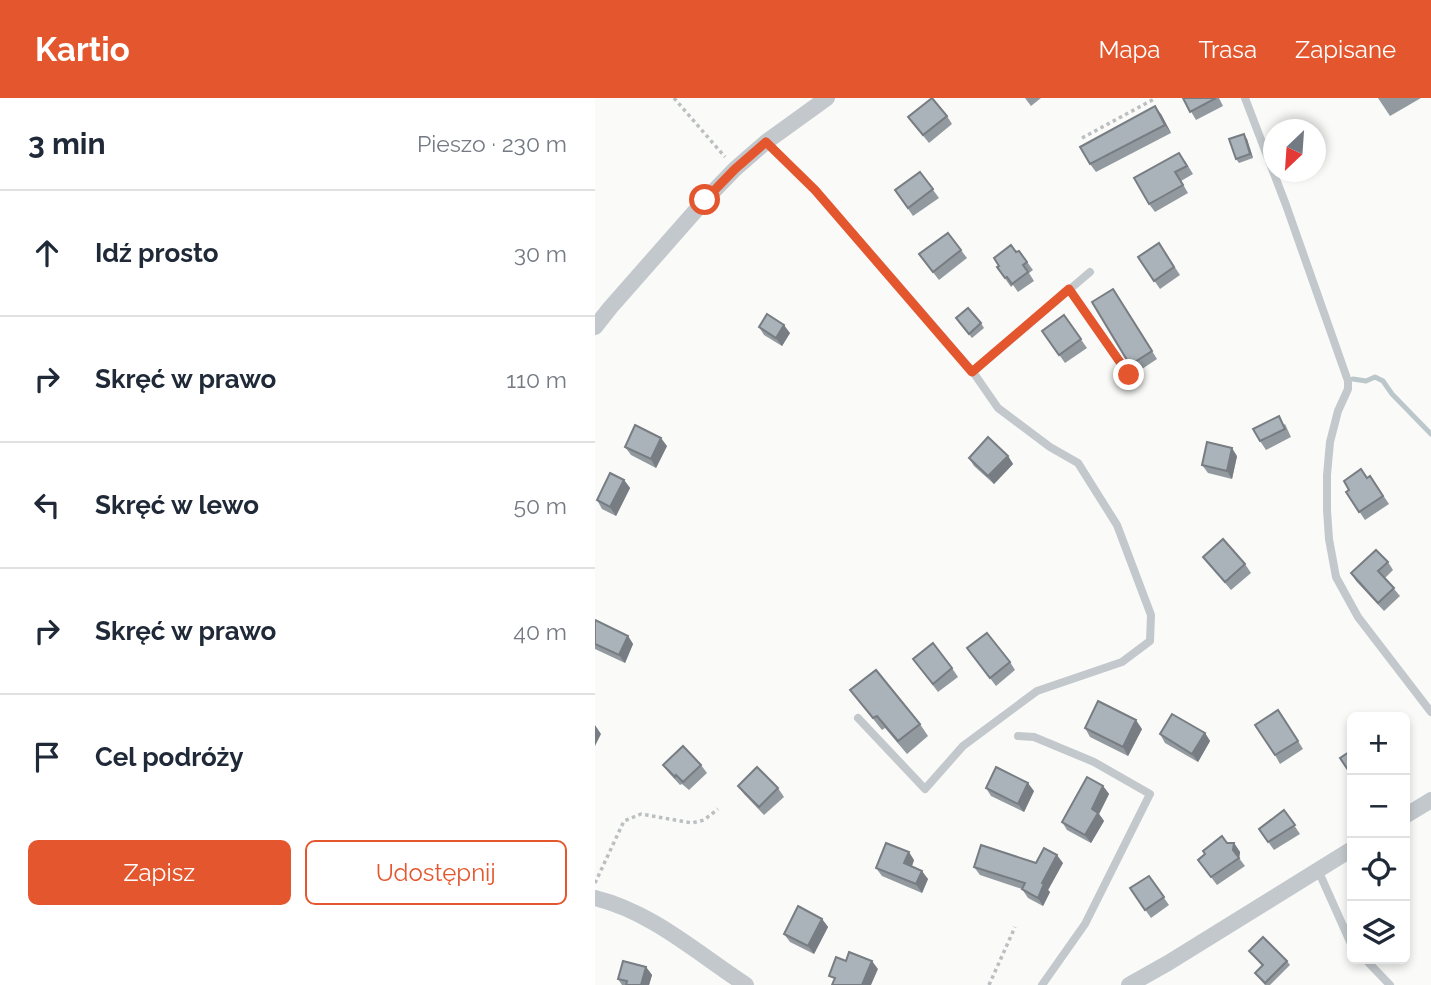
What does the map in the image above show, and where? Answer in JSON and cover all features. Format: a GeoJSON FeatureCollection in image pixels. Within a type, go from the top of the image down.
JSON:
{"type":"FeatureCollection","features":[{"type":"Feature","properties":{"kind":"street"},"geometry":{"type":"LineString","coordinates":[[595,327],[735,169],[766,142],[827,98]]}},
{"type":"Feature","properties":{"kind":"street"},"geometry":{"type":"LineString","coordinates":[[1410,813],[1431,800]]}},
{"type":"Feature","properties":{"kind":"street"},"geometry":{"type":"LineString","coordinates":[[1129,985],[1347,852]]}},
{"type":"Feature","properties":{"kind":"street"},"geometry":{"type":"LineString","coordinates":[[595,898],[626,908],[648,919],[689,945],[739,983]]}},
{"type":"Feature","properties":{"kind":"lane"},"geometry":{"type":"LineString","coordinates":[[1245,98],[1348,381],[1348,389],[1338,411],[1330,442],[1327,475],[1329,539],[1336,577],[1358,617],[1431,712]]}},
{"type":"Feature","properties":{"kind":"lane"},"geometry":{"type":"LineString","coordinates":[[766,142],[815,190],[972,372],[998,408],[1051,447],[1078,463],[1117,525],[1151,615],[1150,641],[1122,662],[1037,691],[963,746],[925,789],[858,718]]}},
{"type":"Feature","properties":{"kind":"lane"},"geometry":{"type":"LineString","coordinates":[[972,372],[1090,272]]}},
{"type":"Feature","properties":{"kind":"lane"},"geometry":{"type":"LineString","coordinates":[[1069,289],[1129,375]]}},
{"type":"Feature","properties":{"kind":"lane"},"geometry":{"type":"LineString","coordinates":[[1018,736],[1034,737],[1094,762],[1150,794],[1086,924],[1042,985]]}},
{"type":"Feature","properties":{"kind":"lane"},"geometry":{"type":"LineString","coordinates":[[1318,870],[1347,935]]}},
{"type":"Feature","properties":{"kind":"lane"},"geometry":{"type":"LineString","coordinates":[[1370,964],[1390,985]]}},
{"type":"Feature","properties":{"kind":"path"},"geometry":{"type":"LineString","coordinates":[[674,98],[735,169]]}},
{"type":"Feature","properties":{"kind":"path"},"geometry":{"type":"LineString","coordinates":[[1082,138],[1156,98]]}},
{"type":"Feature","properties":{"kind":"path"},"geometry":{"type":"LineString","coordinates":[[595,883],[624,821],[641,814],[692,823],[704,820],[718,809]]}},
{"type":"Feature","properties":{"kind":"path"},"geometry":{"type":"LineString","coordinates":[[989,985],[1015,928]]}},
{"type":"Feature","properties":{"kind":"building"},"geometry":{"type":"Polygon","coordinates":[[[932,98],[947,116],[923,135],[908,117],[932,98]]]}},
{"type":"Feature","properties":{"kind":"building"},"geometry":{"type":"Polygon","coordinates":[[[1183,98],[1216,98],[1190,112],[1183,98]]]}},
{"type":"Feature","properties":{"kind":"building"},"geometry":{"type":"Polygon","coordinates":[[[1155,106],[1165,125],[1090,164],[1080,147],[1155,106]]]}},
{"type":"Feature","properties":{"kind":"building"},"geometry":{"type":"Polygon","coordinates":[[[1244,134],[1250,154],[1236,159],[1229,139],[1244,134]]]}},
{"type":"Feature","properties":{"kind":"building"},"geometry":{"type":"Polygon","coordinates":[[[1179,153],[1187,166],[1175,172],[1183,185],[1149,204],[1134,178],[1179,153]]]}},
{"type":"Feature","properties":{"kind":"building"},"geometry":{"type":"Polygon","coordinates":[[[920,172],[933,189],[908,208],[895,190],[920,172]]]}},
{"type":"Feature","properties":{"kind":"building"},"geometry":{"type":"Polygon","coordinates":[[[948,233],[961,250],[933,272],[919,254],[948,233]]]}},
{"type":"Feature","properties":{"kind":"building"},"geometry":{"type":"Polygon","coordinates":[[[1159,243],[1174,267],[1154,281],[1138,257],[1159,243]]]}},
{"type":"Feature","properties":{"kind":"building"},"geometry":{"type":"Polygon","coordinates":[[[1011,245],[1027,262],[1023,265],[1028,272],[1012,284],[997,267],[999,266],[994,258],[1011,245]]]}},
{"type":"Feature","properties":{"kind":"building"},"geometry":{"type":"Polygon","coordinates":[[[1113,289],[1152,351],[1130,365],[1092,302],[1113,289]]]}},
{"type":"Feature","properties":{"kind":"building"},"geometry":{"type":"Polygon","coordinates":[[[968,308],[981,323],[969,334],[956,318],[968,308]]]}},
{"type":"Feature","properties":{"kind":"building"},"geometry":{"type":"Polygon","coordinates":[[[767,314],[784,325],[776,338],[759,327],[767,314]]]}},
{"type":"Feature","properties":{"kind":"building"},"geometry":{"type":"Polygon","coordinates":[[[1064,315],[1081,339],[1059,355],[1042,331],[1064,315]]]}},
{"type":"Feature","properties":{"kind":"building"},"geometry":{"type":"Polygon","coordinates":[[[1279,416],[1285,429],[1260,441],[1253,429],[1279,416]]]}},
{"type":"Feature","properties":{"kind":"building"},"geometry":{"type":"Polygon","coordinates":[[[635,425],[661,438],[651,459],[625,447],[635,425]]]}},
{"type":"Feature","properties":{"kind":"building"},"geometry":{"type":"Polygon","coordinates":[[[988,437],[1008,456],[988,476],[969,458],[988,437]]]}},
{"type":"Feature","properties":{"kind":"building"},"geometry":{"type":"Polygon","coordinates":[[[1207,442],[1232,448],[1227,471],[1202,465],[1207,442]]]}},
{"type":"Feature","properties":{"kind":"building"},"geometry":{"type":"Polygon","coordinates":[[[1361,469],[1367,478],[1370,476],[1383,496],[1359,512],[1346,492],[1349,490],[1344,481],[1361,469]]]}},
{"type":"Feature","properties":{"kind":"building"},"geometry":{"type":"Polygon","coordinates":[[[610,473],[624,480],[610,507],[597,500],[610,473]]]}},
{"type":"Feature","properties":{"kind":"building"},"geometry":{"type":"Polygon","coordinates":[[[1223,539],[1245,564],[1225,582],[1203,557],[1223,539]]]}},
{"type":"Feature","properties":{"kind":"building"},"geometry":{"type":"Polygon","coordinates":[[[1376,550],[1388,562],[1378,571],[1394,588],[1378,603],[1351,573],[1376,550]]]}},
{"type":"Feature","properties":{"kind":"building"},"geometry":{"type":"Polygon","coordinates":[[[595,620],[628,636],[619,655],[595,644],[595,620]]]}},
{"type":"Feature","properties":{"kind":"building"},"geometry":{"type":"Polygon","coordinates":[[[987,633],[1010,662],[990,678],[967,648],[987,633]]]}},
{"type":"Feature","properties":{"kind":"building"},"geometry":{"type":"Polygon","coordinates":[[[933,643],[952,668],[933,684],[913,659],[933,643]]]}},
{"type":"Feature","properties":{"kind":"building"},"geometry":{"type":"Polygon","coordinates":[[[876,670],[920,724],[898,741],[877,716],[873,718],[850,690],[876,670]]]}},
{"type":"Feature","properties":{"kind":"building"},"geometry":{"type":"Polygon","coordinates":[[[1098,701],[1136,720],[1123,747],[1085,728],[1098,701]]]}},
{"type":"Feature","properties":{"kind":"building"},"geometry":{"type":"Polygon","coordinates":[[[1278,710],[1298,741],[1275,755],[1255,725],[1278,710]]]}},
{"type":"Feature","properties":{"kind":"building"},"geometry":{"type":"Polygon","coordinates":[[[1172,714],[1205,733],[1192,754],[1160,734],[1172,714]]]}},
{"type":"Feature","properties":{"kind":"building"},"geometry":{"type":"Polygon","coordinates":[[[683,746],[701,765],[683,782],[663,765],[683,746]]]}},
{"type":"Feature","properties":{"kind":"building"},"geometry":{"type":"Polygon","coordinates":[[[1347,753],[1347,768],[1340,758],[1347,753]]]}},
{"type":"Feature","properties":{"kind":"building"},"geometry":{"type":"Polygon","coordinates":[[[757,767],[778,788],[759,807],[738,786],[757,767]]]}},
{"type":"Feature","properties":{"kind":"building"},"geometry":{"type":"Polygon","coordinates":[[[996,767],[1028,783],[1018,804],[986,788],[996,767]]]}},
{"type":"Feature","properties":{"kind":"building"},"geometry":{"type":"Polygon","coordinates":[[[1087,777],[1103,786],[1092,809],[1098,813],[1085,835],[1062,822],[1087,777]]]}},
{"type":"Feature","properties":{"kind":"building"},"geometry":{"type":"Polygon","coordinates":[[[1284,810],[1295,825],[1268,842],[1259,829],[1284,810]]]}},
{"type":"Feature","properties":{"kind":"building"},"geometry":{"type":"Polygon","coordinates":[[[1222,836],[1227,843],[1234,843],[1233,850],[1239,858],[1211,877],[1198,860],[1205,854],[1203,851],[1222,836]]]}},
{"type":"Feature","properties":{"kind":"building"},"geometry":{"type":"Polygon","coordinates":[[[886,843],[909,852],[904,863],[922,871],[916,884],[876,868],[886,843]]]}},
{"type":"Feature","properties":{"kind":"building"},"geometry":{"type":"Polygon","coordinates":[[[981,845],[1036,863],[1044,848],[1057,855],[1042,883],[1044,884],[1038,898],[1022,889],[1025,883],[974,867],[981,845]]]}},
{"type":"Feature","properties":{"kind":"building"},"geometry":{"type":"Polygon","coordinates":[[[1149,876],[1164,897],[1145,910],[1130,888],[1149,876]]]}},
{"type":"Feature","properties":{"kind":"building"},"geometry":{"type":"Polygon","coordinates":[[[798,906],[822,919],[808,946],[784,934],[798,906]]]}},
{"type":"Feature","properties":{"kind":"building"},"geometry":{"type":"Polygon","coordinates":[[[1263,937],[1287,961],[1265,983],[1255,973],[1263,965],[1249,951],[1263,937]]]}},
{"type":"Feature","properties":{"kind":"building"},"geometry":{"type":"Polygon","coordinates":[[[849,952],[872,961],[862,985],[832,985],[835,978],[829,976],[836,957],[846,961],[849,952]]]}},
{"type":"Feature","properties":{"kind":"building"},"geometry":{"type":"Polygon","coordinates":[[[623,961],[646,967],[641,985],[626,985],[627,981],[618,979],[623,961]]]}},
{"type":"Feature","properties":{"kind":"waterway"},"geometry":{"type":"LineString","coordinates":[[1353,379],[1366,381],[1375,377],[1383,381],[1431,434]]}},
{"type":"Feature","properties":{"kind":"route"},"geometry":{"type":"LineString","coordinates":[[705,200],[766,142],[815,190],[972,372],[1069,289],[1129,375]]}}]}
